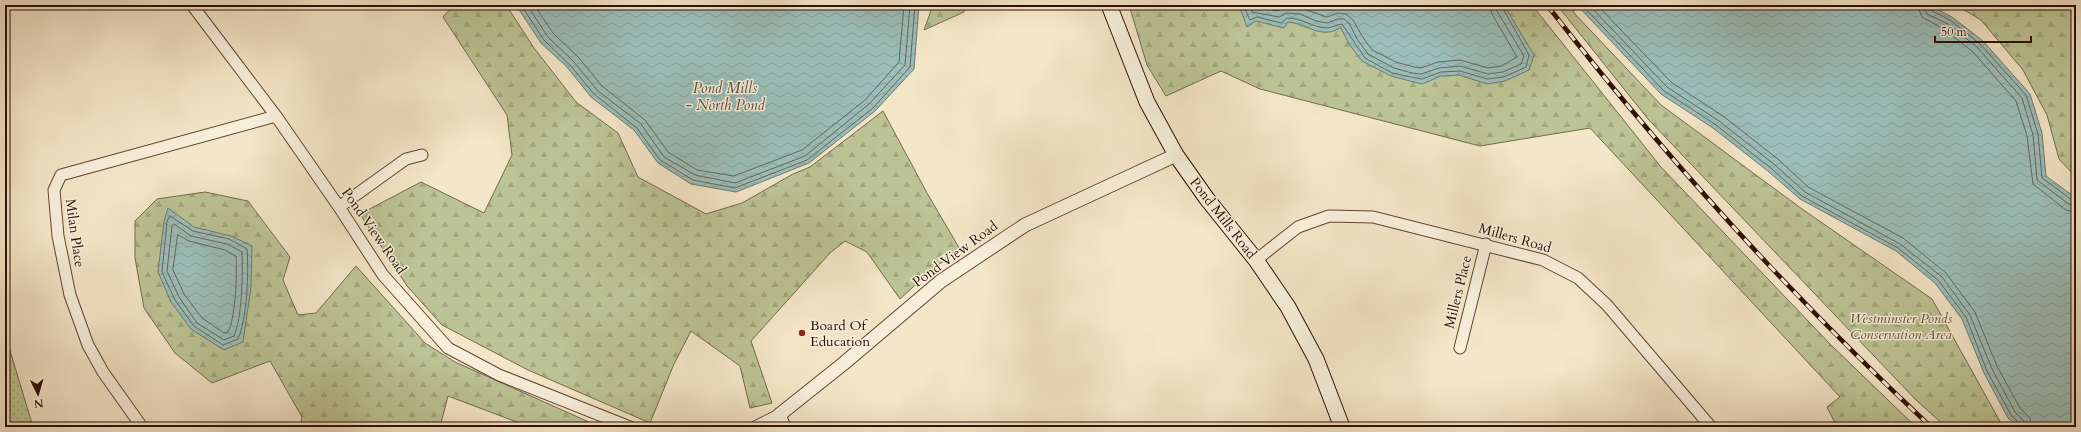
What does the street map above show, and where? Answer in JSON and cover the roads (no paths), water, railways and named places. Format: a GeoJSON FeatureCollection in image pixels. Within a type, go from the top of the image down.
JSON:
{"type":"FeatureCollection","features":[{"type":"Feature","properties":{"kind":"main road","name":"Pond Mills Road"},"geometry":{"type":"LineString","coordinates":[[1109,5],[1147,102],[1176,155],[1207,199],[1256,260],[1288,307],[1316,359],[1342,427]]}},
{"type":"Feature","properties":{"kind":"street","name":"Pond View Road"},"geometry":{"type":"LineString","coordinates":[[192,5],[276,116],[339,207],[383,275],[448,348],[499,375],[630,427]]}},
{"type":"Feature","properties":{"kind":"street","name":"Milan Place"},"geometry":{"type":"LineString","coordinates":[[142,427],[103,372],[88,345],[70,295],[58,236],[54,190],[61,175],[276,116]]}},
{"type":"Feature","properties":{"kind":"street"},"geometry":{"type":"LineString","coordinates":[[339,207],[406,159],[422,155]]}},
{"type":"Feature","properties":{"kind":"street","name":"Pond View Road"},"geometry":{"type":"LineString","coordinates":[[755,427],[782,421],[843,364],[941,281],[1025,225],[1176,155]]}},
{"type":"Feature","properties":{"kind":"street","name":"Millers Road"},"geometry":{"type":"LineString","coordinates":[[1256,260],[1298,227],[1329,216],[1373,217],[1486,244],[1543,260],[1578,278],[1608,305],[1711,427]]}},
{"type":"Feature","properties":{"kind":"street","name":"Millers Place"},"geometry":{"type":"LineString","coordinates":[[1460,348],[1486,244]]}},
{"type":"Feature","properties":{"kind":"water","name":"Pond Mills - North Pond"},"geometry":{"type":"Polygon","coordinates":[[[516,5],[919,5],[914,69],[875,111],[809,163],[736,192],[691,184],[658,163],[634,130],[591,97],[567,67],[541,43],[516,5]]]}},
{"type":"Feature","properties":{"kind":"water"},"geometry":{"type":"Polygon","coordinates":[[[1239,5],[1504,5],[1534,55],[1529,70],[1505,81],[1487,84],[1459,75],[1441,76],[1422,84],[1391,76],[1362,61],[1349,44],[1341,28],[1330,32],[1324,32],[1288,22],[1284,28],[1256,21],[1247,27],[1239,5]]]}},
{"type":"Feature","properties":{"kind":"water"},"geometry":{"type":"Polygon","coordinates":[[[1577,5],[1929,5],[1952,17],[1983,41],[2030,94],[2042,133],[2046,176],[2076,198],[2076,427],[2018,427],[2008,418],[1984,373],[1962,319],[1935,283],[1896,251],[1800,199],[1769,172],[1713,128],[1661,94],[1577,5]]]}},
{"type":"Feature","properties":{"kind":"water"},"geometry":{"type":"Polygon","coordinates":[[[168,208],[194,227],[231,236],[252,246],[251,287],[243,342],[224,350],[191,329],[171,302],[158,272],[164,221],[168,208]]]}},
{"type":"Feature","properties":{"kind":"railway"},"geometry":{"type":"LineString","coordinates":[[1547,5],[1591,61],[1683,171],[1731,224],[1779,276],[1879,378],[1931,427]]}},
{"type":"Feature","properties":{"kind":"place","name":"Board Of Education"},"geometry":{"type":"Point","coordinates":[802,333]}},
{"type":"Feature","properties":{"kind":"park label","name":"Westminster Ponds Conservation Area"},"geometry":{"type":"Point","coordinates":[1901,326]}}]}
